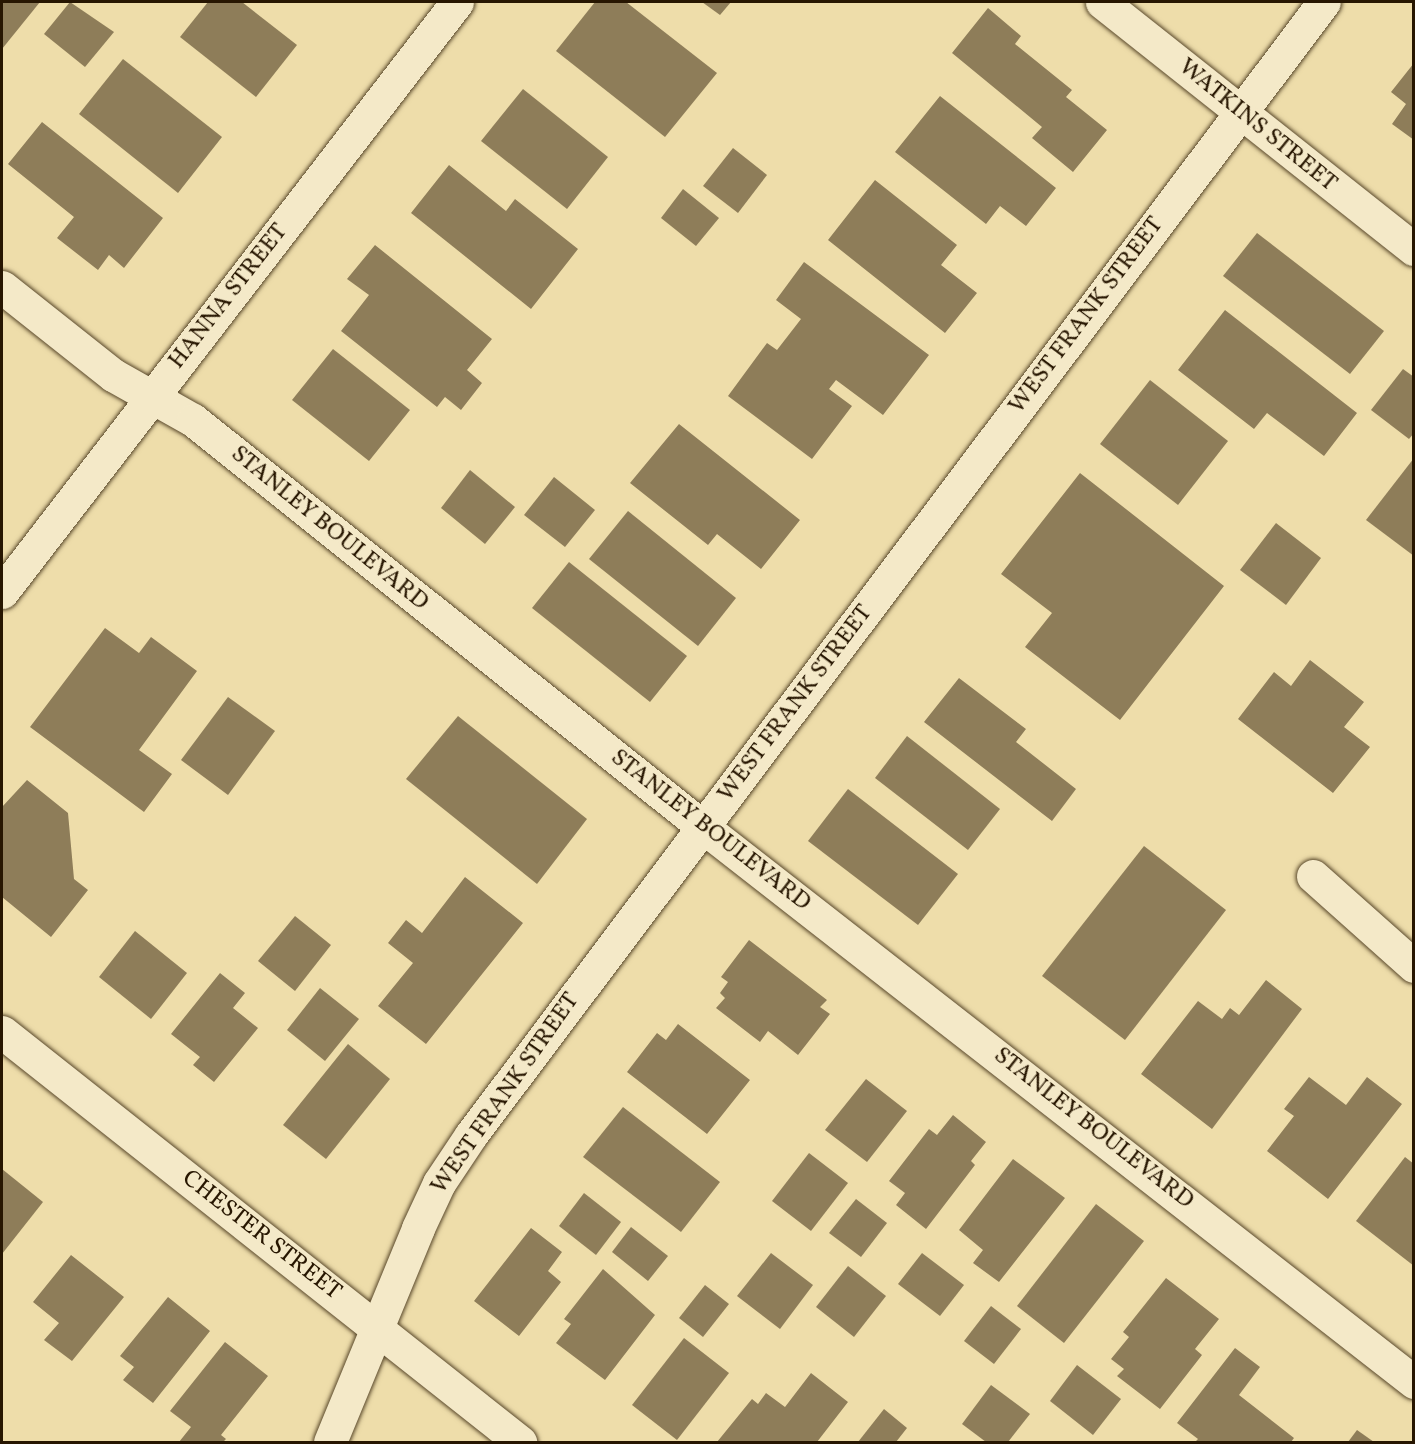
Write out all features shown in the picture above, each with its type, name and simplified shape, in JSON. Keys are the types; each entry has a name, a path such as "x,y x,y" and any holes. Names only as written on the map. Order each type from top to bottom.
{"street":[{"name":"HANNA STREET","path":"2,592 457,2"},
{"name":"WATKINS STREET","path":"1102,2 1413,249"},
{"name":"WEST FRANK STREET","path":"330,1443 379,1331 394,1283 439,1183 499,1095 1324,2"},
{"name":"STANLEY BOULEVARD","path":"2,287 113,375 193,420 703,827 1413,1382"},
{"path":"1313,876 1413,966"},
{"name":"CHESTER STREET","path":"2,1032 520,1443"}],"building":[{"path":"2,2 40,2 2,49"},
{"path":"70,2 114,32 85,67 44,34"},
{"path":"208,2 242,2 297,45 256,97 180,37"},
{"path":"595,2 626,2 717,73 665,137 556,51"},
{"path":"702,2 731,2 720,15"},
{"path":"988,8 1021,36 1015,44 1072,90 1066,97 1107,130 1073,172 1032,138 1042,127 952,53"},
{"path":"123,59 222,137 178,193 79,114"},
{"path":"1414,63 1414,140 1392,124 1406,104 1391,92"},
{"path":"523,89 608,157 567,209 481,141"},
{"path":"940,96 1056,188 1026,226 1000,206 986,224 895,152"},
{"path":"42,122 163,218 124,268 109,255 98,270 57,238 74,217 8,164"},
{"path":"733,148 767,175 738,213 703,186"},
{"path":"449,165 506,211 515,199 578,249 531,309 411,213"},
{"path":"875,180 957,245 941,265 977,293 945,333 828,240"},
{"path":"683,189 719,218 696,246 661,218"},
{"path":"1257,233 1384,331 1350,374 1223,276"},
{"path":"375,245 492,339 467,370 482,383 461,410 445,397 437,407 341,331 369,295 347,279"},
{"path":"804,262 929,355 883,415 836,380 829,389 852,406 812,459 728,396 767,343 777,350 801,319 776,300"},
{"path":"1225,310 1357,413 1324,456 1267,413 1254,429 1178,370"},
{"path":"333,349 410,410 369,461 292,400"},
{"path":"1403,369 1414,377 1414,433 1409,439 1371,410"},
{"path":"1150,380 1228,441 1178,505 1100,444"},
{"path":"679,424 800,520 761,569 717,534 708,545 630,483"},
{"path":"1414,458 1414,556 1366,520"},
{"path":"470,470 515,507 485,544 441,508"},
{"path":"1080,473 1224,586 1120,720 1025,647 1052,613 1001,574"},
{"path":"554,477 595,510 565,547 524,515"},
{"path":"628,511 736,598 698,646 589,559"},
{"path":"1276,523 1321,558 1286,605 1240,570"},
{"path":"569,562 687,656 650,702 532,608"},
{"path":"105,628 139,653 151,637 197,671 139,750 172,774 144,812 30,727"},
{"path":"1310,660 1364,702 1344,727 1370,747 1333,793 1238,719 1274,672 1291,686"},
{"path":"959,678 1026,729 1016,742 1076,789 1052,821 924,722"},
{"path":"228,697 275,731 228,795 181,760"},
{"path":"458,716 587,819 537,884 406,779"},
{"path":"907,736 1000,809 968,850 875,778"},
{"path":"27,780 68,813 74,879 88,890 51,937 2,897 2,807"},
{"path":"848,789 958,874 918,925 808,841"},
{"path":"1144,846 1226,910 1125,1040 1042,976"},
{"path":"465,877 523,923 426,1044 378,1006 413,963 388,943 406,920 422,933"},
{"path":"295,916 331,945 295,991 258,961"},
{"path":"135,931 187,973 151,1019 99,977"},
{"path":"749,940 827,1000 820,1007 830,1014 798,1055 768,1031 760,1042 716,1008 725,998 720,993 728,982 721,977"},
{"path":"220,973 245,993 233,1008 258,1028 214,1082 193,1065 200,1057 171,1034"},
{"path":"1266,980 1302,1009 1212,1129 1141,1074 1198,1001 1222,1019 1230,1008 1239,1015"},
{"path":"320,988 359,1019 325,1061 287,1030"},
{"path":"678,1024 750,1080 707,1134 627,1072 657,1033 666,1040"},
{"path":"348,1044 390,1079 326,1159 283,1125"},
{"path":"1309,1077 1346,1105 1367,1077 1402,1104 1328,1199 1267,1151 1294,1116 1284,1109"},
{"path":"866,1079 907,1111 867,1162 825,1130"},
{"path":"623,1107 720,1182 681,1232 583,1157"},
{"path":"953,1115 986,1142 971,1161 975,1165 926,1229 896,1205 905,1193 889,1181 929,1129 937,1135"},
{"path":"809,1153 848,1183 811,1231 772,1201"},
{"path":"1405,1157 1414,1164 1414,1266 1356,1221"},
{"path":"1013,1159 1065,1198 999,1282 973,1263 983,1250 959,1230"},
{"path":"2,1169 43,1202 2,1254"},
{"path":"584,1193 621,1222 596,1255 559,1226"},
{"path":"856,1199 887,1223 861,1257 829,1233"},
{"path":"1096,1204 1144,1241 1064,1343 1017,1306"},
{"path":"631,1227 668,1256 648,1281 612,1252"},
{"path":"531,1228 562,1252 548,1271 561,1282 519,1336 474,1301"},
{"path":"771,1253 813,1285 780,1329 737,1296"},
{"path":"922,1253 964,1285 940,1316 898,1284"},
{"path":"71,1255 124,1297 72,1361 44,1340 59,1323 33,1302"},
{"path":"848,1266 886,1296 854,1337 816,1307"},
{"path":"603,1269 655,1315 605,1380 556,1343 571,1324 564,1319"},
{"path":"1166,1278 1219,1319 1195,1349 1202,1355 1160,1409 1117,1376 1124,1369 1111,1359 1129,1337 1123,1332"},
{"path":"705,1285 729,1304 703,1337 679,1318"},
{"path":"168,1297 210,1331 153,1403 123,1380 134,1367 120,1356"},
{"path":"991,1306 1021,1329 994,1364 964,1341"},
{"path":"684,1338 729,1373 677,1440 632,1405"},
{"path":"225,1342 268,1376 221,1435 226,1439 223,1442 179,1442 191,1427 170,1411"},
{"path":"1235,1348 1260,1367 1239,1395 1294,1438 1291,1442 1195,1442 1198,1439 1177,1423"},
{"path":"1077,1365 1121,1399 1093,1435 1050,1401"},
{"path":"811,1373 848,1402 817,1442 717,1442 752,1399 758,1404 766,1393 785,1407"},
{"path":"991,1385 1030,1414 1008,1442 986,1442 962,1424"},
{"path":"884,1409 907,1428 896,1442 858,1442"},
{"path":"1357,1430 1374,1442 1348,1442"}]}
